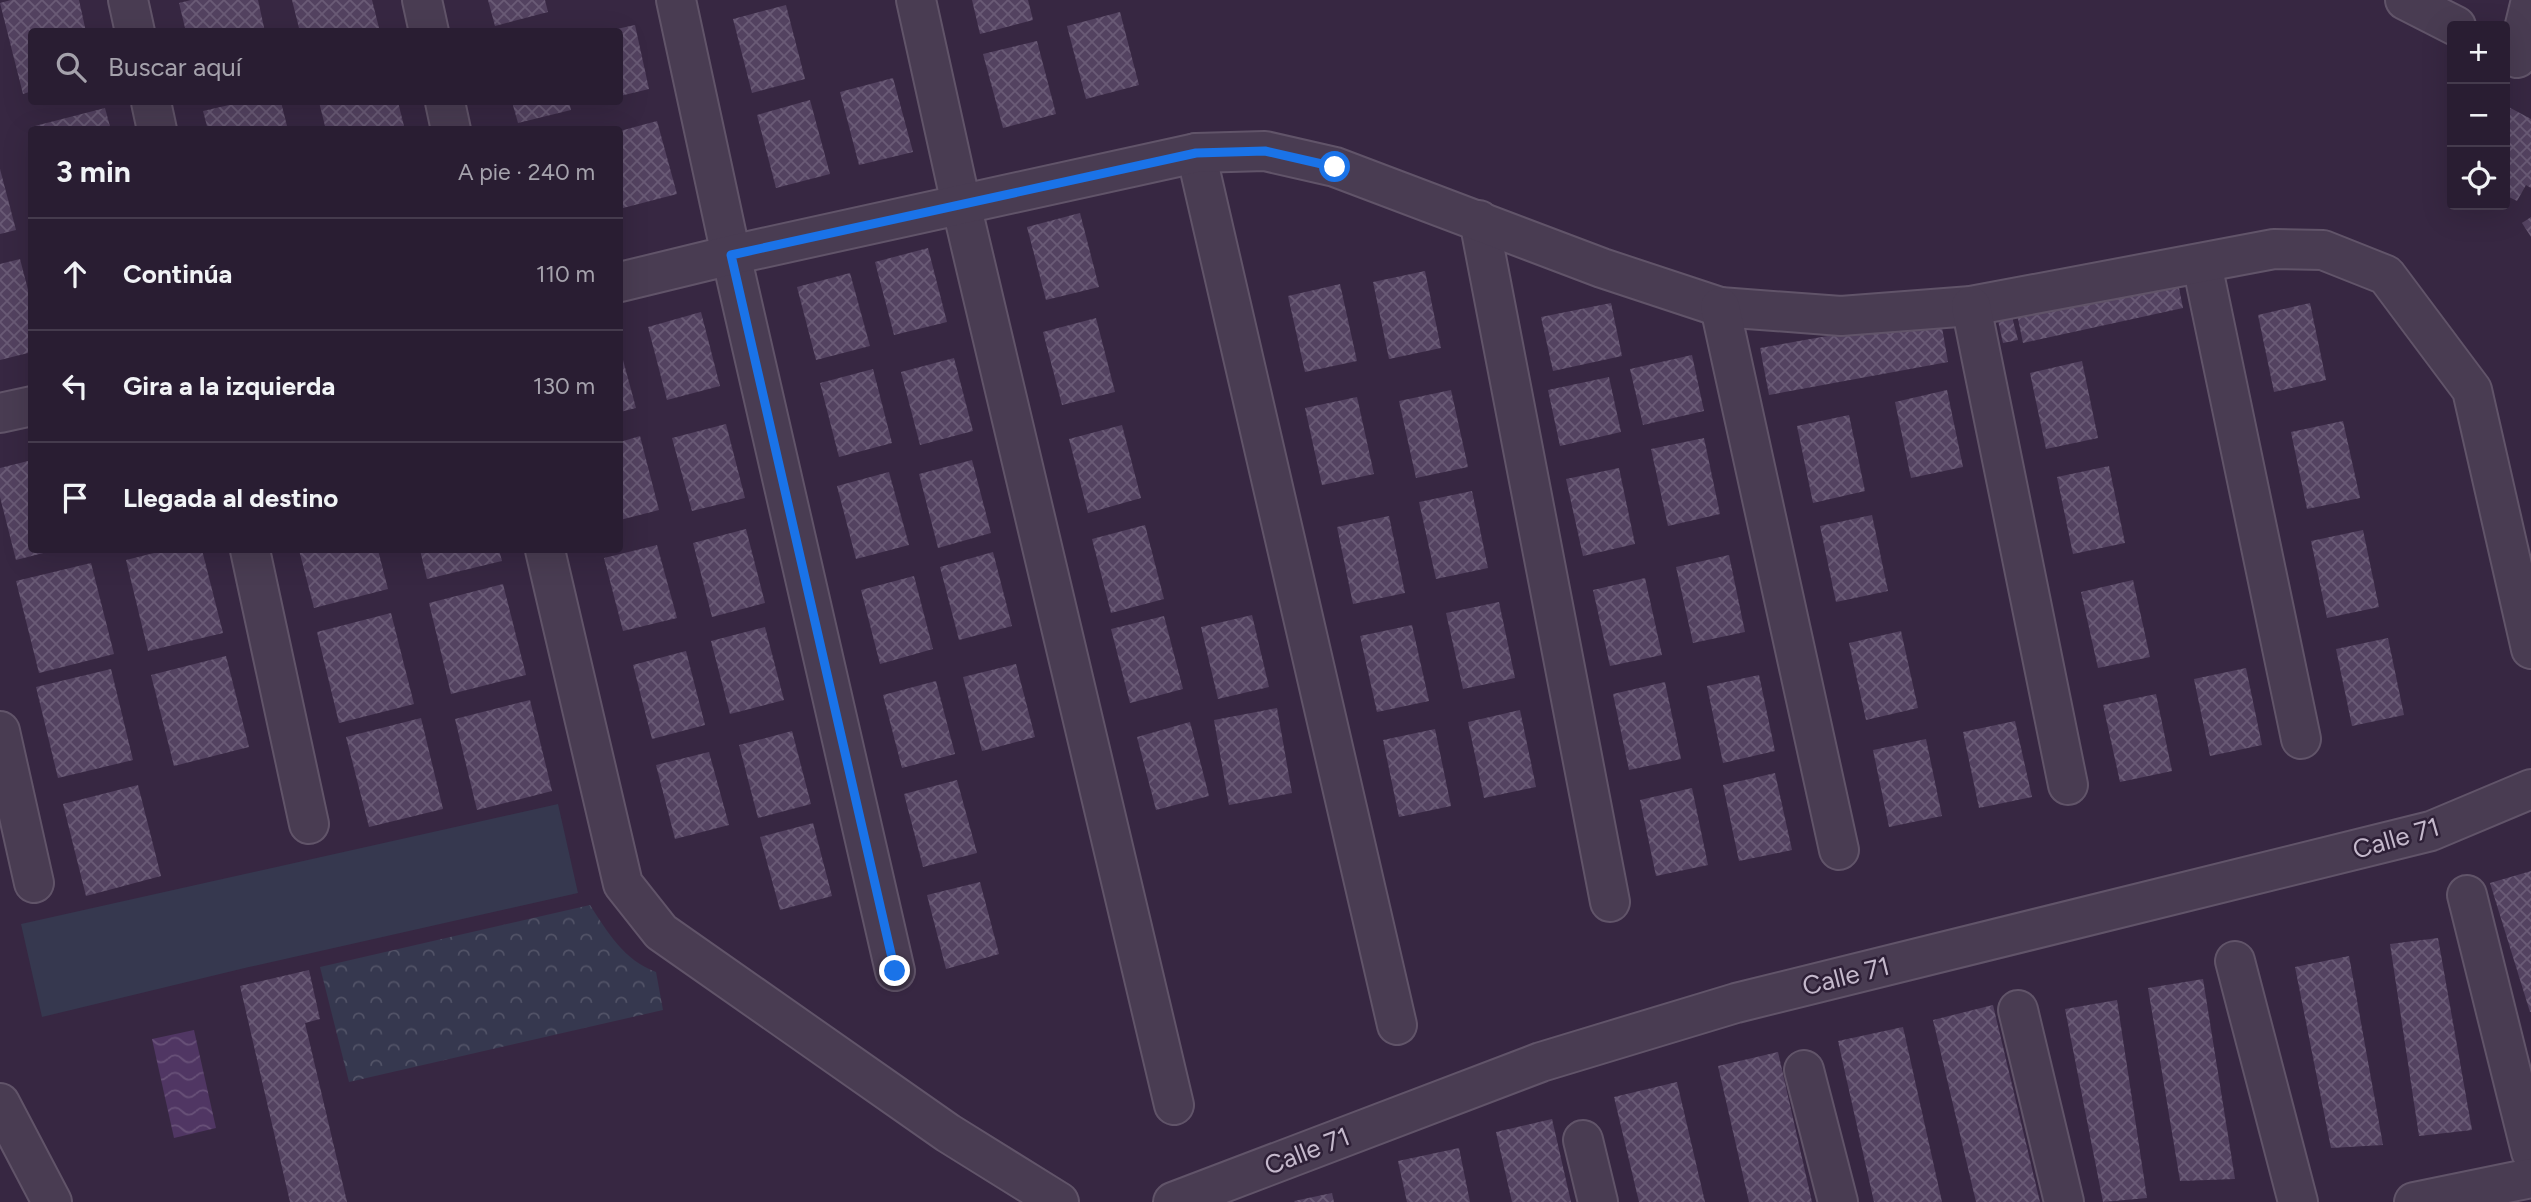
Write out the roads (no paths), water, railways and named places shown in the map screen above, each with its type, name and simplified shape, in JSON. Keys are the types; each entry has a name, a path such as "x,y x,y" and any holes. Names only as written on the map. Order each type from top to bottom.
{"street":[{"path":"128,0 134,28"},
{"path":"422,0 428,28"},
{"path":"676,0 731,255 895,971"},
{"path":"916,0 961,204 1174,1105"},
{"path":"2406,0 2447,21"},
{"path":"2517,58 2531,0"},
{"path":"152,105 156,126"},
{"path":"445,105 450,126"},
{"path":"623,281 1196,153 1265,151 1323,164 1602,268 1720,307 1840,316 1971,306 2274,249 2323,250 2386,275 2472,390 2531,649"},
{"path":"1196,153 1397,1025"},
{"path":"1479,220 1610,902"},
{"path":"2202,264 2301,739"},
{"path":"1971,306 2068,785"},
{"path":"1720,307 1839,850"},
{"path":"0,413 28,407"},
{"path":"251,553 309,824"},
{"path":"546,553 622,884 661,932 948,1133 1059,1202"},
{"path":"0,731 34,883"},
{"name":"Calle 71","path":"1173,1202 1541,1062 1710,1011 2431,831 2531,789"},
{"path":"2467,895 2531,1152"},
{"path":"2235,961 2298,1202"},
{"path":"2018,1010 2064,1202"},
{"path":"1804,1070 1838,1202"},
{"path":"0,1103 51,1202"},
{"path":"1583,1140 1598,1202"},
{"path":"2414,1202 2531,1178"}],"water":[{"path":"194,1030 216,1128 174,1138 152,1039"}]}
